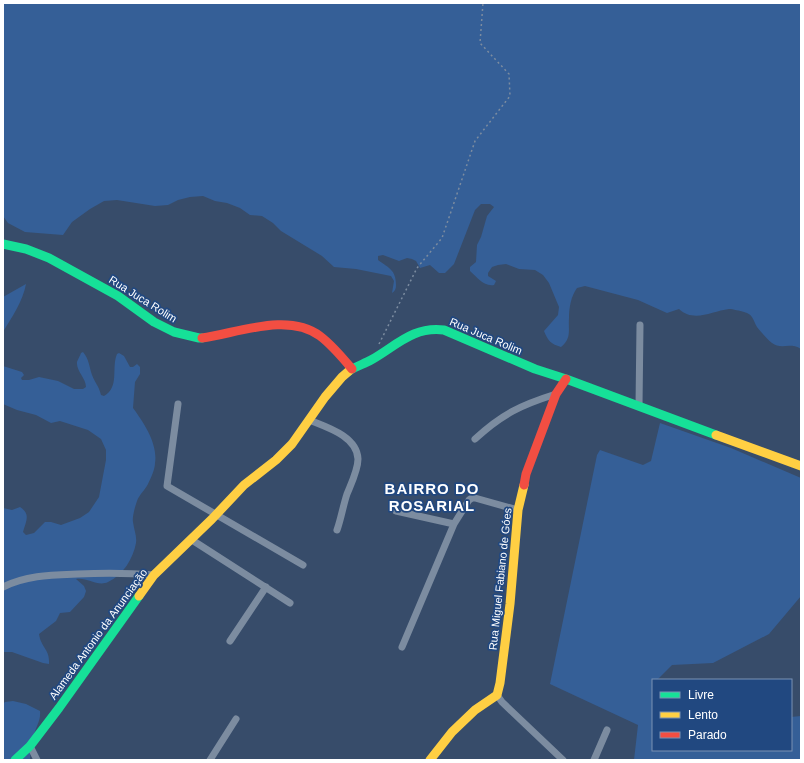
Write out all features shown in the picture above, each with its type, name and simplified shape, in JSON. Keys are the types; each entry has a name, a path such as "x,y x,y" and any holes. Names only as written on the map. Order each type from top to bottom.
{"street":[{"name":"Rua Juca Rolim","path":"3,244 49,258 118,296 154,322 174,332 199,338 259,326 292,325 307,328 330,344 352,369 371,360 408,336 418,332 436,329 444,330 535,369 566,379 801,466"},
{"path":"639,406 640,325"},
{"name":"Alameda Antonio da Anunciação","path":"15,760 30,746 64,702 154,575 192,540 244,485 276,460 292,444 335,385 352,369"},
{"name":"Rua Miguel Fabiano de Góes","path":"497,695 500,683 510,604 518,510 526,474 556,394 566,379"},
{"path":"475,439 499,418 517,407 556,394"},
{"path":"178,404 167,486 303,565"},
{"path":"309,420 344,436 352,444 358,459 356,471 345,500 342,518 337,530"},
{"path":"402,647 454,524 465,505 472,498 518,510"},
{"path":"396,511 454,524"},
{"path":"192,540 290,602"},
{"path":"3,587 28,577 117,573 154,575"},
{"path":"230,641 266,587"},
{"path":"430,760 452,732 475,710 497,695 502,702 563,760"},
{"path":"210,760 236,719"},
{"path":"594,760 607,730"},
{"path":"30,746 37,760"}],"path":[{"path":"378,346 417,268 442,238 475,141 510,96 509,74 480,43 483,3"}],"shaded area":[{"path":"3,3 801,3 801,349 793,346 775,345 757,327 751,316 744,312 729,309 697,316 685,313 679,309 667,313 638,300 585,286 577,288 572,298 569,310 569,334 567,340 561,347 555,345 548,340 544,331 558,315 559,307 549,283 543,275 535,270 519,269 506,264 498,265 492,267 488,273 488,276 496,281 494,285 490,285 481,281 470,271 470,267 476,262 477,245 487,216 494,207 490,204 481,204 475,210 454,264 445,273 439,273 430,265 420,268 416,261 412,259 407,258 399,261 383,255 378,256 378,260 389,267 395,276 396,288 392,293 394,281 391,276 356,269 334,267 322,256 281,231 273,223 262,216 250,215 240,208 203,196 178,200 168,205 155,206 117,200 104,201 72,222 63,235 25,232 8,223 3,216"},
{"path":"26,284 20,303 3,332 3,297"},
{"path":"83,352 88,360 92,375 101,395 104,396 112,388 114,382 115,359 117,354 119,353 124,356 130,367 137,364 140,367 140,374 135,382 133,408 142,420 152,441 155,465 153,474 135,506 133,520 136,543 130,561 123,571 108,582 96,583 84,579 76,579 84,586 86,591 84,597 70,612 60,613 56,621 39,634 48,655 49,664 12,652 3,652 3,508 12,510 20,507 26,512 27,518 23,532 26,535 34,533 45,522 61,525 80,518 89,512 99,497 106,460 106,450 101,439 88,430 60,421 51,423 36,415 17,410 3,404 3,366 22,372 24,375 21,378 22,380 29,380 39,377 58,381 74,389 83,389 86,387 86,384 78,368 77,362 81,353"},
{"path":"660,423 731,448 801,478 801,596 769,634 713,663 672,665 658,679 652,679 652,751 792,751 792,717 801,716 801,760 634,760 638,725 550,684 597,455 600,450 643,465 651,461"},
{"path":"13,701 26,704 40,711 39,721 31,744 30,760 3,760 3,704 5,702"}],"traffic: fast":[{"path":"3,244 26,249 49,258 118,296 154,322 174,332 202,338"},
{"path":"349,371 371,360 405,338 414,334 423,331 444,330 535,369 566,379 716,435"},
{"path":"15,760 30,746 59,708 139,596"}],"traffic: slow":[{"path":"139,596 154,575 212,519 244,485 276,460 292,444 325,397 349,371"},
{"path":"716,435 801,466"},
{"path":"430,760 452,732 475,710 497,695 500,683 510,604 518,510 524,485"}],"traffic: jam":[{"path":"202,338 262,326 293,325 307,329 320,336 333,347 352,369"},
{"path":"524,485 526,474 556,394 566,379"}],"district":[{"name":"BAIRRO DO ROSARIAL","path":"432,498"}]}
